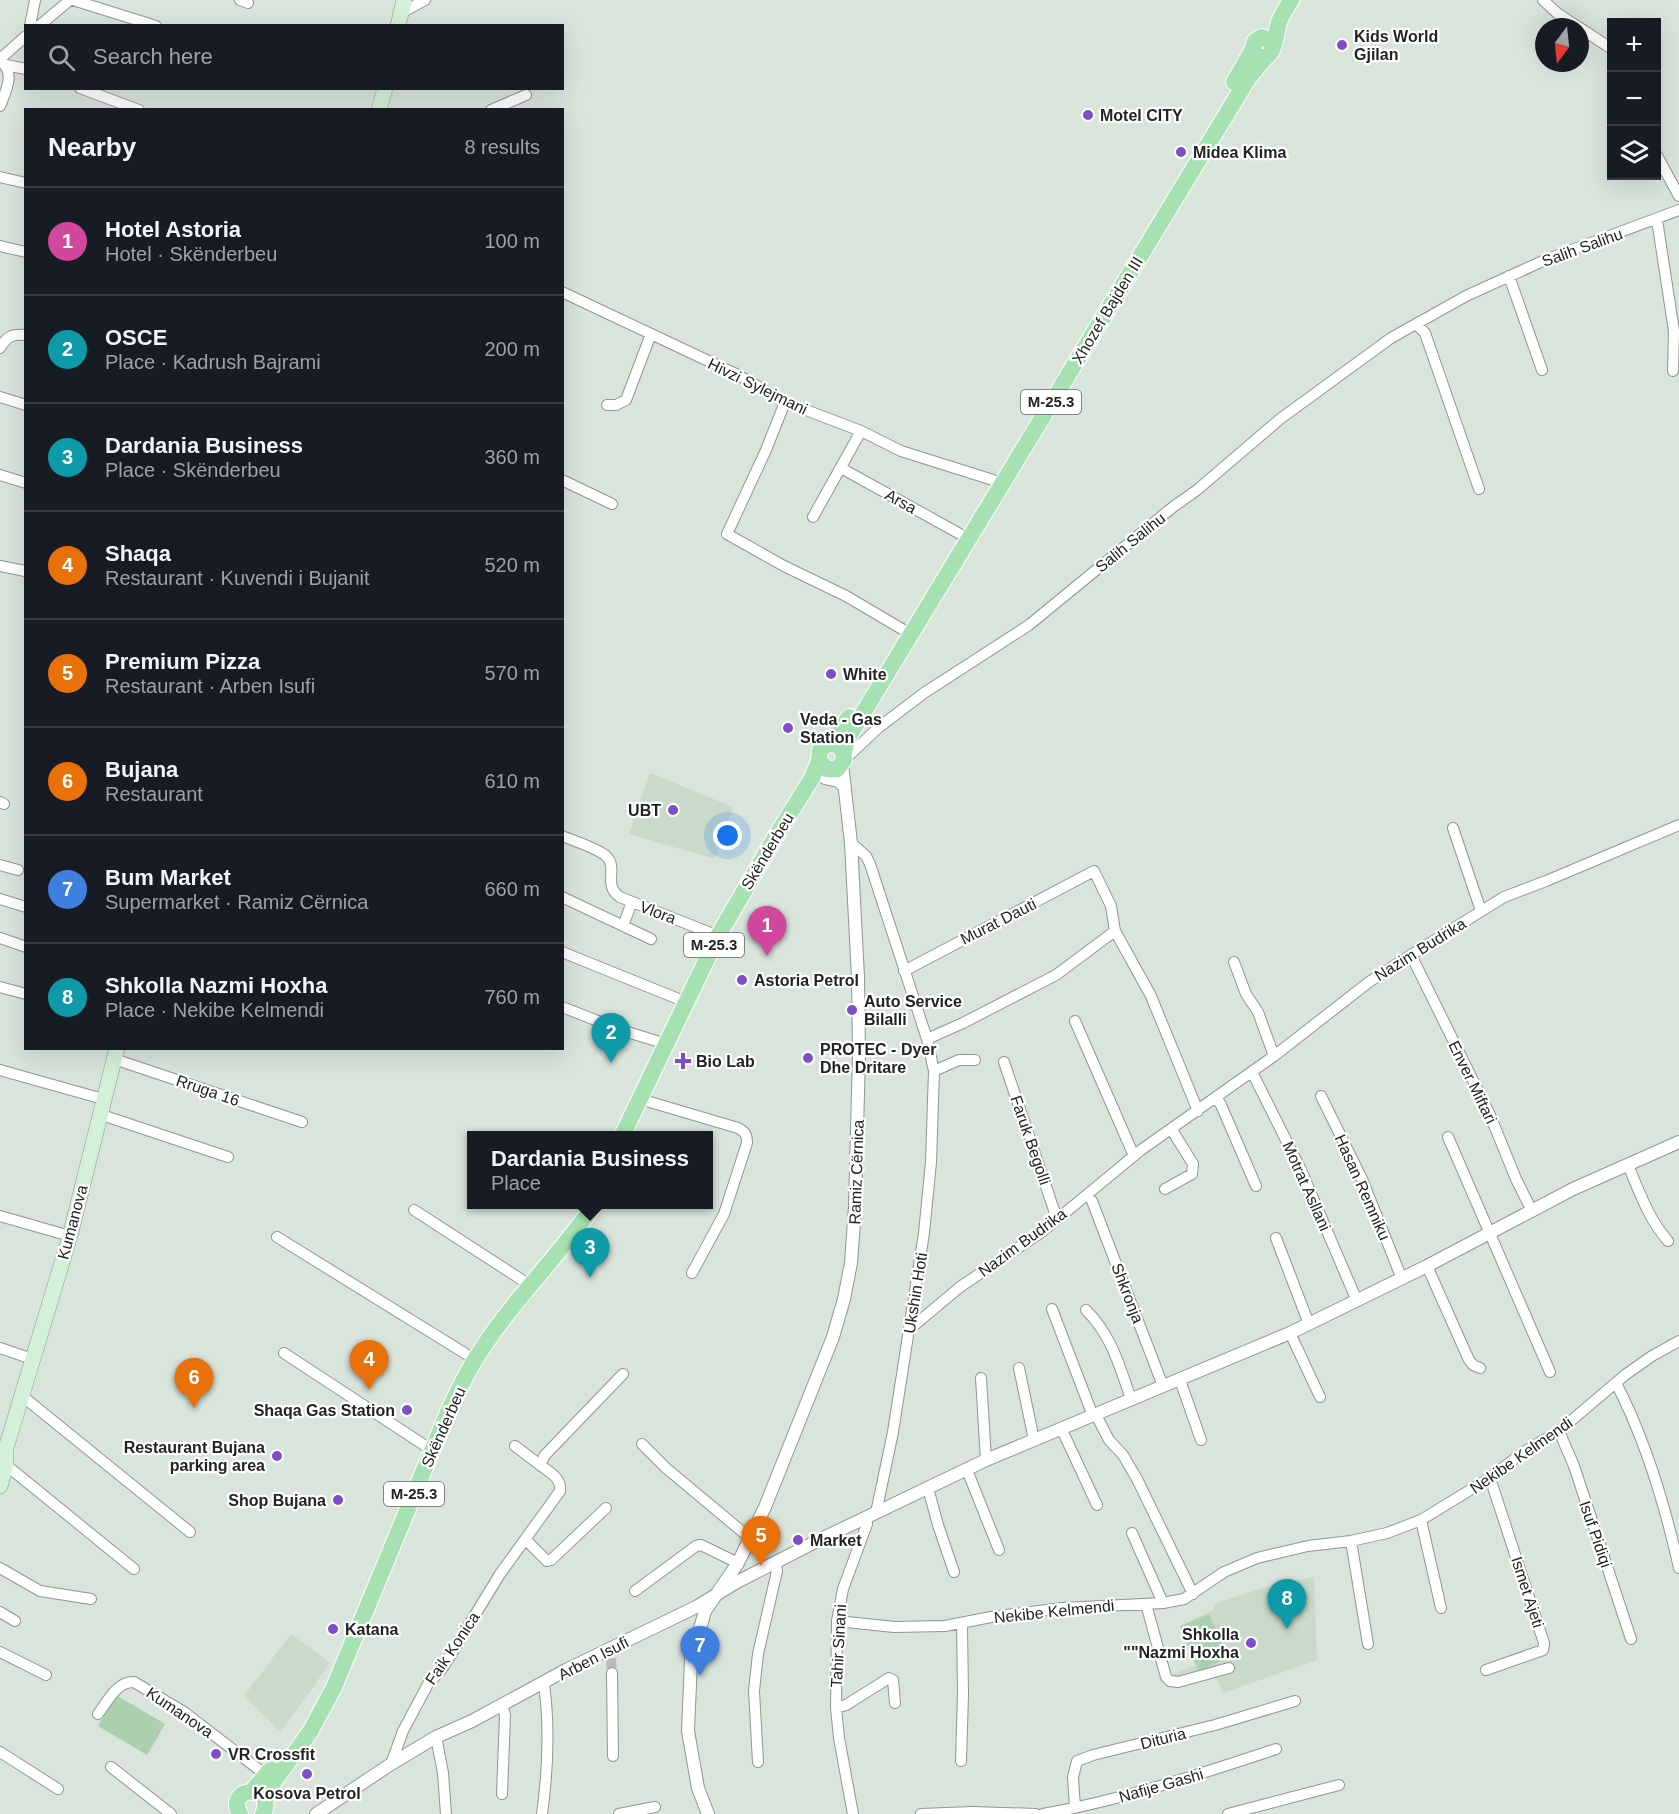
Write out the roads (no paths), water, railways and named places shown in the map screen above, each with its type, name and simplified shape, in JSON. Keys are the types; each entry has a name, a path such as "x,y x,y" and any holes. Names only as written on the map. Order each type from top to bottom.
{"main road":[{"name":"Xhozef Bajden III","path":"833,767 844,725 1235,82 1263,47 1291,0"},
{"name":"Xhozef Bajden III","path":"833,767 994,495 1249,77 1263,47"},
{"path":"380,108 385,90"},
{"name":"Skënderbeu","path":"624,1131 718,936 749,881 812,778 833,767"},
{"name":"Skënderbeu","path":"636,1131 727,941 784,842 833,767"},
{"name":"Kumanova","path":"0,1486 6,1465 3,1449 70,1236 116,1054"},
{"name":"Skënderbeu","path":"263,1806 266,1775 301,1726 325,1683 423,1445 458,1369 487,1324 558,1238 578,1209"},
{"name":"Skënderbeu","path":"263,1806 272,1784 309,1732 334,1687 466,1373 495,1330 566,1244 591,1209"},
{"name":"M-25.3","path":"237,1812 237,1802 241,1795 263,1806"}],"street":[{"path":"30,24 35,0"},
{"path":"42,24 72,0 150,24"},
{"path":"401,13 424,0"},
{"path":"1543,0 1564,18"},
{"path":"1589,35 1607,46"},
{"path":"2,61 24,38"},
{"path":"2,61 24,68"},
{"path":"0,106 9,73 2,61"},
{"path":"85,90 134,108"},
{"path":"496,108 526,95"},
{"path":"1661,163 1679,196"},
{"path":"0,177 24,183"},
{"name":"Salih Salihu","path":"833,767 878,728 924,693 1038,618 1173,507 1197,490 1280,419 1391,338 1466,296 1509,276 1545,260 1679,210"},
{"path":"1657,220 1674,331 1673,370"},
{"path":"0,246 24,252"},
{"path":"1509,276 1542,370"},
{"name":"Hivzi Sylejmani","path":"564,293 736,374 786,402 861,431 901,451 993,480"},
{"path":"1416,324 1425,333 1479,489"},
{"path":"0,348 8,337 15,334 24,335"},
{"path":"607,405 616,405 626,400 651,334"},
{"path":"0,397 24,404"},
{"path":"786,402 727,534 784,566 846,596 903,629"},
{"path":"813,517 861,431"},
{"name":"Arsa","path":"841,468 960,534"},
{"path":"0,476 24,482"},
{"path":"564,481 612,504"},
{"path":"0,566 24,572"},
{"name":"Ramiz Cërnica","path":"708,1814 692,1764 688,1731 691,1660 705,1611 738,1563 762,1515 833,1337 851,1263 859,1054 857,937 851,843 833,767"},
{"name":"Nazim Budrika","path":"911,1328 960,1287 1017,1249 1134,1156 1274,1056 1369,982 1504,897 1679,825"},
{"name":"Nazim Budrika","path":"1453,828 1481,910"},
{"name":"Vlora","path":"564,837 605,855 610,862 610,885 613,892 632,902 718,936"},
{"name":"Ukshin Hoti","path":"851,843 866,855 870,864 927,1040 933,1071 934,1108 930,1174 911,1328 893,1432 871,1516"},
{"path":"0,865 18,870"},
{"name":"Murat Dauti","path":"904,971 1092,871 1096,872 1111,906 1115,931"},
{"name":"Vlora","path":"564,898 651,939"},
{"path":"0,899 24,906"},
{"name":"Vlora","path":"623,926 632,902"},
{"path":"927,1040 1056,975 1115,931 1151,996 1198,1111"},
{"path":"0,938 24,946"},
{"path":"564,953 581,962 686,1002"},
{"name":"Enver Miftari","path":"1411,955 1490,1115 1516,1179 1532,1211"},
{"path":"1234,962 1246,994 1258,1012 1274,1056"},
{"path":"0,987 24,993"},
{"path":"564,1008 621,1030 666,1044"},
{"path":"1075,1020 1134,1156"},
{"name":"Rruga 16","path":"116,1054 302,1122"},
{"path":"933,1071 959,1060 975,1060"},
{"name":"Faruk Begolli","path":"1004,1062 1057,1218"},
{"path":"0,1070 103,1099"},
{"name":"Motrat Asllani","path":"1252,1072 1301,1170 1357,1301"},
{"name":"Hasan Remniku","path":"1321,1096 1362,1179 1402,1278"},
{"path":"1216,1097 1256,1186"},
{"path":"650,1102 738,1128 747,1136 747,1143 724,1214 692,1274"},
{"path":"99,1114 228,1157"},
{"path":"1165,1189 1192,1174 1193,1164 1172,1130"},
{"path":"1448,1137 1550,1372"},
{"path":"871,1516 1034,1440 1290,1333 1427,1266 1573,1190 1679,1142"},
{"path":"1628,1165 1659,1232 1668,1241"},
{"name":"Shkronja","path":"1092,1201 1163,1386"},
{"path":"414,1210 522,1280"},
{"path":"0,1216 70,1236"},
{"path":"277,1237 466,1354"},
{"path":"1276,1238 1309,1324"},
{"path":"1427,1266 1469,1360 1480,1368"},
{"path":"1052,1309 1094,1415 1137,1479 1193,1594"},
{"path":"1086,1310 1109,1338 1131,1399"},
{"path":"1290,1333 1320,1397"},
{"name":"Nekibe Kelmendi","path":"837,1621 894,1627 962,1624 991,1617 1063,1608 1163,1603 1184,1599 1224,1572 1257,1558 1308,1546 1351,1541 1387,1533 1421,1520 1488,1479 1525,1451 1559,1431 1652,1356 1679,1341"},
{"path":"0,1348 32,1359"},
{"path":"284,1353 423,1445"},
{"path":"1019,1368 1034,1440"},
{"path":"540,1465 556,1442 623,1374"},
{"path":"981,1378 986,1461"},
{"path":"1180,1380 1202,1440"},
{"path":"1616,1383 1632,1418 1658,1488 1679,1568"},
{"path":"21,1395 190,1532"},
{"path":"1062,1430 1097,1505"},
{"name":"Isuf Pidiqi","path":"1559,1431 1574,1466 1630,1639"},
{"path":"642,1444 751,1539"},
{"name":"Faik Konica","path":"391,1764 403,1731 428,1684 442,1669 500,1574 560,1491 561,1485 556,1478 515,1446"},
{"path":"6,1465 134,1569"},
{"path":"967,1470 999,1550"},
{"name":"Ismet Ajeti","path":"1486,1670 1543,1650 1544,1643 1495,1491 1488,1479"},
{"path":"928,1488 954,1572"},
{"path":"526,1539 547,1561 551,1560 606,1508"},
{"name":"Arben Isufi","path":"317,1814 436,1737 544,1684 566,1670 610,1654 776,1563 871,1516"},
{"name":"Tahir Sinani","path":"853,1814 839,1738 836,1707 837,1621 843,1589 871,1516"},
{"path":"1421,1520 1441,1608"},
{"path":"1132,1533 1163,1603"},
{"path":"1351,1541 1368,1644"},
{"path":"635,1591 676,1563 696,1546 701,1545 738,1563"},
{"path":"758,1762 754,1691 758,1654 777,1571 776,1563"},
{"path":"0,1568 40,1592 91,1599"},
{"path":"1146,1604 1166,1677 1170,1681 1178,1682 1229,1668"},
{"path":"0,1612 15,1621"},
{"path":"961,1761 962,1624"},
{"path":"0,1652 46,1675"},
{"path":"612,1673 613,1756"},
{"name":"Tahir Sinani","path":"836,1707 846,1705 890,1678 893,1680 895,1703"},
{"name":"Kumanova","path":"98,1714 115,1690 124,1684 134,1682 184,1712 266,1775"},
{"path":"544,1684 548,1713 546,1813"},
{"name":"Dituria","path":"1075,1808 1073,1777 1077,1761 1215,1725 1295,1701"},
{"path":"502,1705 505,1715 502,1794"},
{"path":"436,1737 443,1773 446,1814"},
{"name":"Nafije Gashi","path":"1043,1814 1168,1784 1276,1749"},
{"path":"0,1752 58,1789"},
{"path":"111,1767 171,1814"},
{"path":"1228,1814 1339,1785"},
{"path":"619,1814 655,1806"},
{"path":"921,1814 972,1812 1036,1814"}],"tunnel":[{"path":"611,1658 612,1673"}],"place":[{"name":"Kids World Gjilan","path":"1342,45"},
{"name":"Motel CITY","path":"1088,115"},
{"name":"Midea Klima","path":"1181,152"},
{"name":"White","path":"831,674"},
{"name":"Veda - Gas Station","path":"788,728"},
{"name":"UBT","path":"673,810"},
{"name":"Hotel Astoria","path":"767,956"},
{"name":"Astoria Petrol","path":"742,980"},
{"name":"Auto Service Bilalli","path":"852,1010"},
{"name":"PROTEC - Dyer Dhe Dritare","path":"808,1058"},
{"name":"Bio Lab","path":"683,1061"},
{"name":"OSCE","path":"611,1063"},
{"name":"Dardania Business","path":"590,1278"},
{"name":"Shaqa","path":"369,1390"},
{"name":"Bujana","path":"194,1408"},
{"name":"Shaqa Gas Station","path":"407,1410"},
{"name":"Restaurant Bujana parking area","path":"277,1456"},
{"name":"Shop Bujana","path":"338,1500"},
{"name":"Market","path":"798,1540"},
{"name":"Premium Pizza","path":"761,1566"},
{"name":"Katana","path":"333,1629"},
{"name":"Shkolla Nazmi Hoxha","path":"1287,1629"},
{"name":"Shkolla \"\"Nazmi Hoxha","path":"1251,1643"},
{"name":"Bum Market","path":"700,1676"},
{"name":"VR Crossfit","path":"216,1754"},
{"name":"Kosova Petrol","path":"307,1774"}]}
